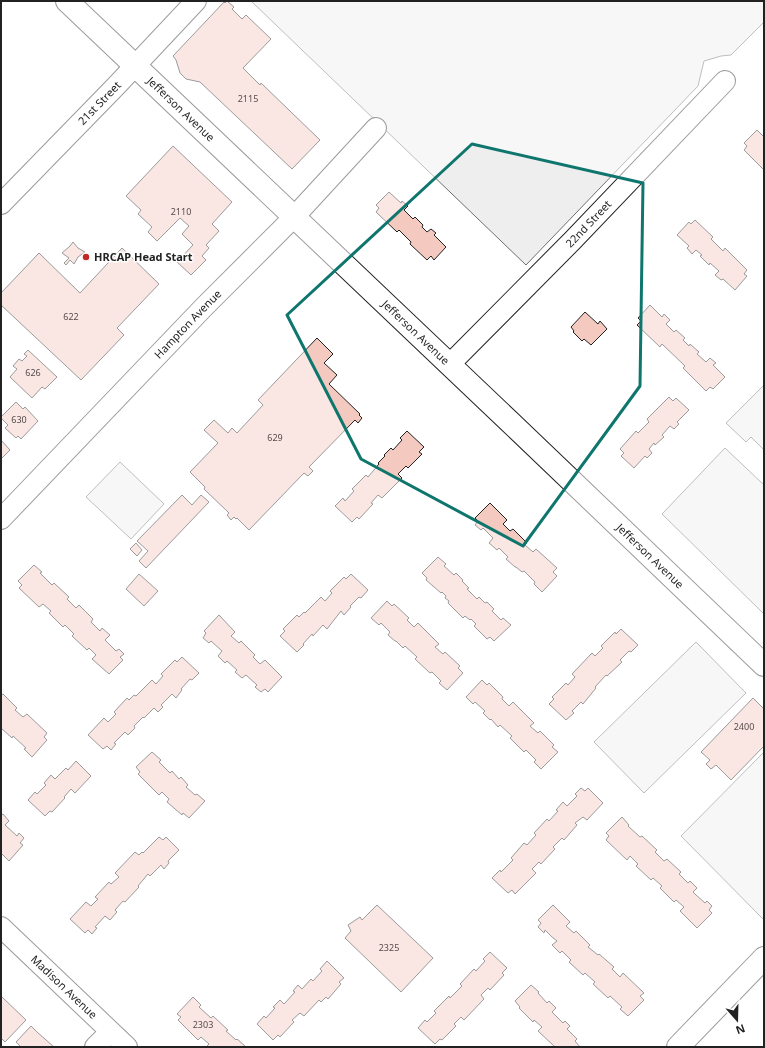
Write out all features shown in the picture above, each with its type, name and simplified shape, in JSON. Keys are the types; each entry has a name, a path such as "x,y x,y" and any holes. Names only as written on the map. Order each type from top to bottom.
{"main road":[{"name":"Jefferson Avenue","path":"67,1 450,364 764,665"},
{"path":"678,1047 764,958"}],"street":[{"name":"21st Street","path":"1,204 196,1"},
{"name":"22nd Street","path":"450,364 573,240 725,81"},
{"name":"Hampton Avenue","path":"1,519 203,308 294,217 376,128"},
{"name":"Madison Avenue","path":"1,927 126,1047"},
{"path":"95,1047 110,1032"}],"highlighted area":[{"path":"472,144 643,183 640,386 523,546 361,459 287,315"}],"shaded area":[{"path":"251,1 764,1 764,22 731,55 704,61 698,86 526,265"},
{"path":"764,385 764,450 751,437 746,442 726,423"},
{"path":"725,448 764,485 764,614 662,514"},
{"path":"120,462 164,504 131,539 86,497"},
{"path":"696,642 746,693 644,793 594,742"},
{"path":"764,752 764,920 681,836"}],"building":[{"path":"227,1 234,7 232,9 242,19 246,15 271,39 243,68 260,85 261,83 320,140 292,169 200,82 186,79 180,73 176,60 173,56 224,2 225,3"},
{"path":"757,130 764,137 764,170 744,150 747,146 744,143"},
{"path":"173,146 232,202 212,224 219,231 206,245 209,248 202,256 206,260 191,275 177,262 193,245 182,234 189,226 180,218 157,241 148,232 152,227 138,214 141,210 126,196"},
{"path":"389,192 401,203 402,201 408,206 404,210 413,219 415,217 423,225 422,227 427,232 431,229 436,233 434,235 446,247 434,260 431,256 427,260 410,244 411,242 399,230 397,232 376,212 379,208 376,205"},
{"path":"695,220 713,237 711,239 723,251 725,248 747,270 744,274 747,276 735,290 723,279 721,280 715,275 719,271 710,263 709,265 700,256 702,255 696,250 692,254 687,248 689,246 677,235 689,222 691,224"},
{"path":"73,242 78,248 85,252 78,257 74,264 70,260 66,265 64,263 69,258 62,253"},
{"path":"122,248 159,284 117,328 124,335 81,380 1,305 1,293 39,253 80,293"},
{"path":"650,305 662,317 664,314 670,320 666,324 674,332 676,330 685,338 683,340 699,352 697,354 706,362 710,358 716,363 713,365 725,377 713,389 710,387 706,391 683,368 685,366 662,344 660,347 637,325 641,321 638,318"},
{"path":"585,312 598,324 600,321 607,329 591,345 584,339 582,341 573,332 574,331 571,327"},
{"path":"317,338 333,354 324,363 337,375 329,384 360,414 359,415 362,418 358,423 355,420 309,467 313,471 308,476 304,473 249,530 237,518 236,519 234,517 231,520 227,515 229,513 204,489 205,487 190,472 218,443 204,430 214,420 228,433 232,428 237,433 263,405 258,400"},
{"path":"28,350 57,377 45,389 42,387 32,398 10,377 17,369 13,366 19,359 22,361 27,356 24,354"},
{"path":"669,397 673,401 676,398 689,410 677,422 679,424 674,429 670,426 662,435 664,437 655,445 654,443 649,449 652,453 647,458 645,456 634,468 621,456 624,453 620,449 636,431 638,433 649,422 647,419"},
{"path":"16,402 23,409 25,407 38,421 21,439 18,436 16,438 5,428 8,425 1,418"},
{"path":"407,431 424,447 419,452 422,454 408,468 406,466 398,474 402,478 382,498 378,495 371,503 373,504 359,519 357,517 352,522 335,506 343,498 345,501 354,491 352,489 366,475 368,477 385,456 384,455 391,448 393,450 402,440 400,438"},
{"path":"1,440 10,450 1,459"},
{"path":"182,495 192,505 201,495 209,502 146,568 139,561 148,551 137,541"},
{"path":"490,503 507,520 503,524 510,531 513,529 527,543 525,545 533,552 536,549 557,568 553,572 557,576 542,592 524,571 522,572 515,567 506,559 508,557 499,548 497,550 489,543 493,538 483,528 481,530 475,525 478,521 475,518"},
{"path":"136,543 142,550 137,556 130,549"},
{"path":"438,557 446,564 444,566 454,575 456,573 463,580 462,581 469,588 467,589 477,599 479,597 485,603 487,602 494,609 492,611 501,620 503,618 511,625 494,641 490,637 487,639 474,626 476,624 471,619 470,620 465,616 463,618 448,603 449,601 445,598 446,596 426,580 427,578 422,573"},
{"path":"34,565 42,572 40,573 52,585 54,583 69,597 67,599 76,608 79,605 93,619 91,622 100,631 102,628 110,635 105,640 116,651 119,649 124,654 120,657 123,660 109,674 92,659 96,655 89,648 87,650 72,636 74,634 65,625 63,627 49,613 51,611 43,604 39,607 19,588 22,585 18,581"},
{"path":"139,574 158,591 144,606 126,589"},
{"path":"351,574 368,590 361,598 359,597 350,606 351,607 344,615 341,611 327,629 323,625 313,636 312,634 297,652 280,636 285,631 283,629 297,615 299,617 304,612 305,613 321,597 325,601 332,593 330,591 344,577 346,579"},
{"path":"387,601 392,606 394,604 409,618 407,620 414,627 418,623 439,644 435,647 443,654 445,652 460,666 458,668 463,673 447,690 439,683 441,681 432,672 430,673 415,659 417,657 405,646 403,648 388,635 390,632 381,623 379,625 371,618"},
{"path":"219,615 235,632 231,636 239,643 241,641 255,655 253,657 260,664 265,660 282,677 268,692 265,689 261,692 255,687 257,685 246,675 242,678 235,672 237,670 227,661 225,663 218,656 222,651 211,641 209,643 203,638 206,633 204,631"},
{"path":"621,629 638,645 620,660 622,662 607,676 606,675 583,704 581,702 572,711 574,713 566,720 549,704 554,699 552,697 566,683 568,685 575,677 572,674 592,653 595,656 603,648 601,646 615,632 616,634"},
{"path":"182,657 199,673 192,680 190,679 181,689 182,690 176,698 172,694 161,705 163,707 158,712 154,708 134,726 135,728 128,735 125,732 114,743 116,744 111,750 107,746 103,749 88,735 104,718 108,722 116,714 114,712 127,698 129,700 134,695 136,696 152,680 156,684 163,676 161,674 175,660 177,662"},
{"path":"482,680 487,685 489,683 503,697 502,699 509,706 513,702 534,723 530,726 538,733 540,731 554,745 552,747 558,752 541,769 534,762 536,760 526,750 524,752 510,738 512,736 500,725 498,727 483,713 485,711 475,702 473,704 466,697"},
{"path":"3,694 17,708 15,710 23,717 27,714 47,733 44,737 47,740 32,757 24,749 26,748 13,736 12,738 1,728 1,695"},
{"path":"753,698 764,709 764,746 731,780 716,765 711,769 706,764 710,760 701,752"},
{"path":"152,752 161,760 159,762 170,773 172,771 179,779 181,777 188,785 186,787 205,801 189,818 183,813 182,815 167,802 169,799 162,792 159,795 138,774 140,772 136,767"},
{"path":"76,761 91,776 75,793 71,789 52,812 50,811 45,816 28,800 35,792 37,794 46,785 44,783 51,775 55,779 66,768 68,770"},
{"path":"581,788 585,791 588,788 603,803 587,820 583,817 575,823 577,825 564,840 562,838 553,847 555,849 541,864 539,862 532,869 536,873 515,894 512,890 508,893 492,878 500,870 501,872 513,860 511,858 524,843 527,845 536,835 534,833 547,819 549,821 558,811 556,810 563,802 567,806 577,796 575,794"},
{"path":"3,814 9,821 5,825 17,836 19,833 24,838 20,843 23,845 9,861 1,853 1,815"},
{"path":"622,817 629,825 628,826 640,837 642,836 657,850 655,852 664,861 667,859 681,872 679,874 688,883 690,881 697,888 693,892 695,894 705,903 707,901 712,906 709,910 712,913 697,928 680,911 684,907 676,900 674,902 660,888 662,886 653,878 651,880 636,866 638,864 630,856 627,860 606,840 609,836 606,833"},
{"path":"159,837 163,840 166,837 179,850 168,861 169,863 164,869 161,865 150,876 148,874 138,886 139,887 115,910 117,912 110,920 105,916 95,927 97,928 92,934 88,930 85,933 70,919 86,902 91,906 98,899 95,897 109,882 111,884 119,877 115,873 135,852 139,855 142,852 143,853"},
{"path":"377,905 433,958 401,992 345,938 351,931 348,925 360,917 362,920"},
{"path":"553,905 570,922 566,926 574,933 576,931 590,945 588,947 614,967 612,969 620,977 623,973 644,993 640,996 644,1000 628,1016 620,1009 622,1007 610,996 608,998 593,984 595,982 585,973 583,975 569,962 571,960 562,951 560,953 552,945 557,941 545,930 544,933 538,927 541,923 538,920"},
{"path":"490,952 507,968 502,973 504,975 490,990 488,988 481,995 484,999 464,1020 461,1017 454,1024 456,1026 442,1040 440,1039 435,1044 418,1028 425,1020 427,1022 436,1013 434,1011 462,986 460,984 474,969 476,971 485,961 483,959"},
{"path":"327,961 344,978 339,982 341,984 328,999 326,997 321,1002 319,1000 304,1016 300,1013 292,1020 294,1022 280,1037 278,1035 273,1040 257,1024 264,1016 266,1018 275,1008 273,1007 280,1000 284,1004 295,992 293,991 298,985 302,989 311,979 313,981 322,971 320,969"},
{"path":"531,985 539,992 538,993 547,1003 549,1001 556,1008 552,1012 563,1023 565,1021 570,1026 567,1029 577,1039 575,1041 580,1047 555,1047 538,1031 542,1027 534,1020 533,1022 519,1008 520,1007 515,1001"},
{"path":"2,997 26,1020 5,1042 1,1038"},
{"path":"193,997 201,1005 199,1007 211,1018 213,1016 228,1030 226,1031 245,1046 208,1047 207,1046 209,1044 201,1037 198,1040 178,1020 181,1017 177,1014"},
{"path":"31,1026 54,1047 21,1047 16,1042"}],"place":[{"name":"HRCAP Head Start","path":"86,257"}]}
